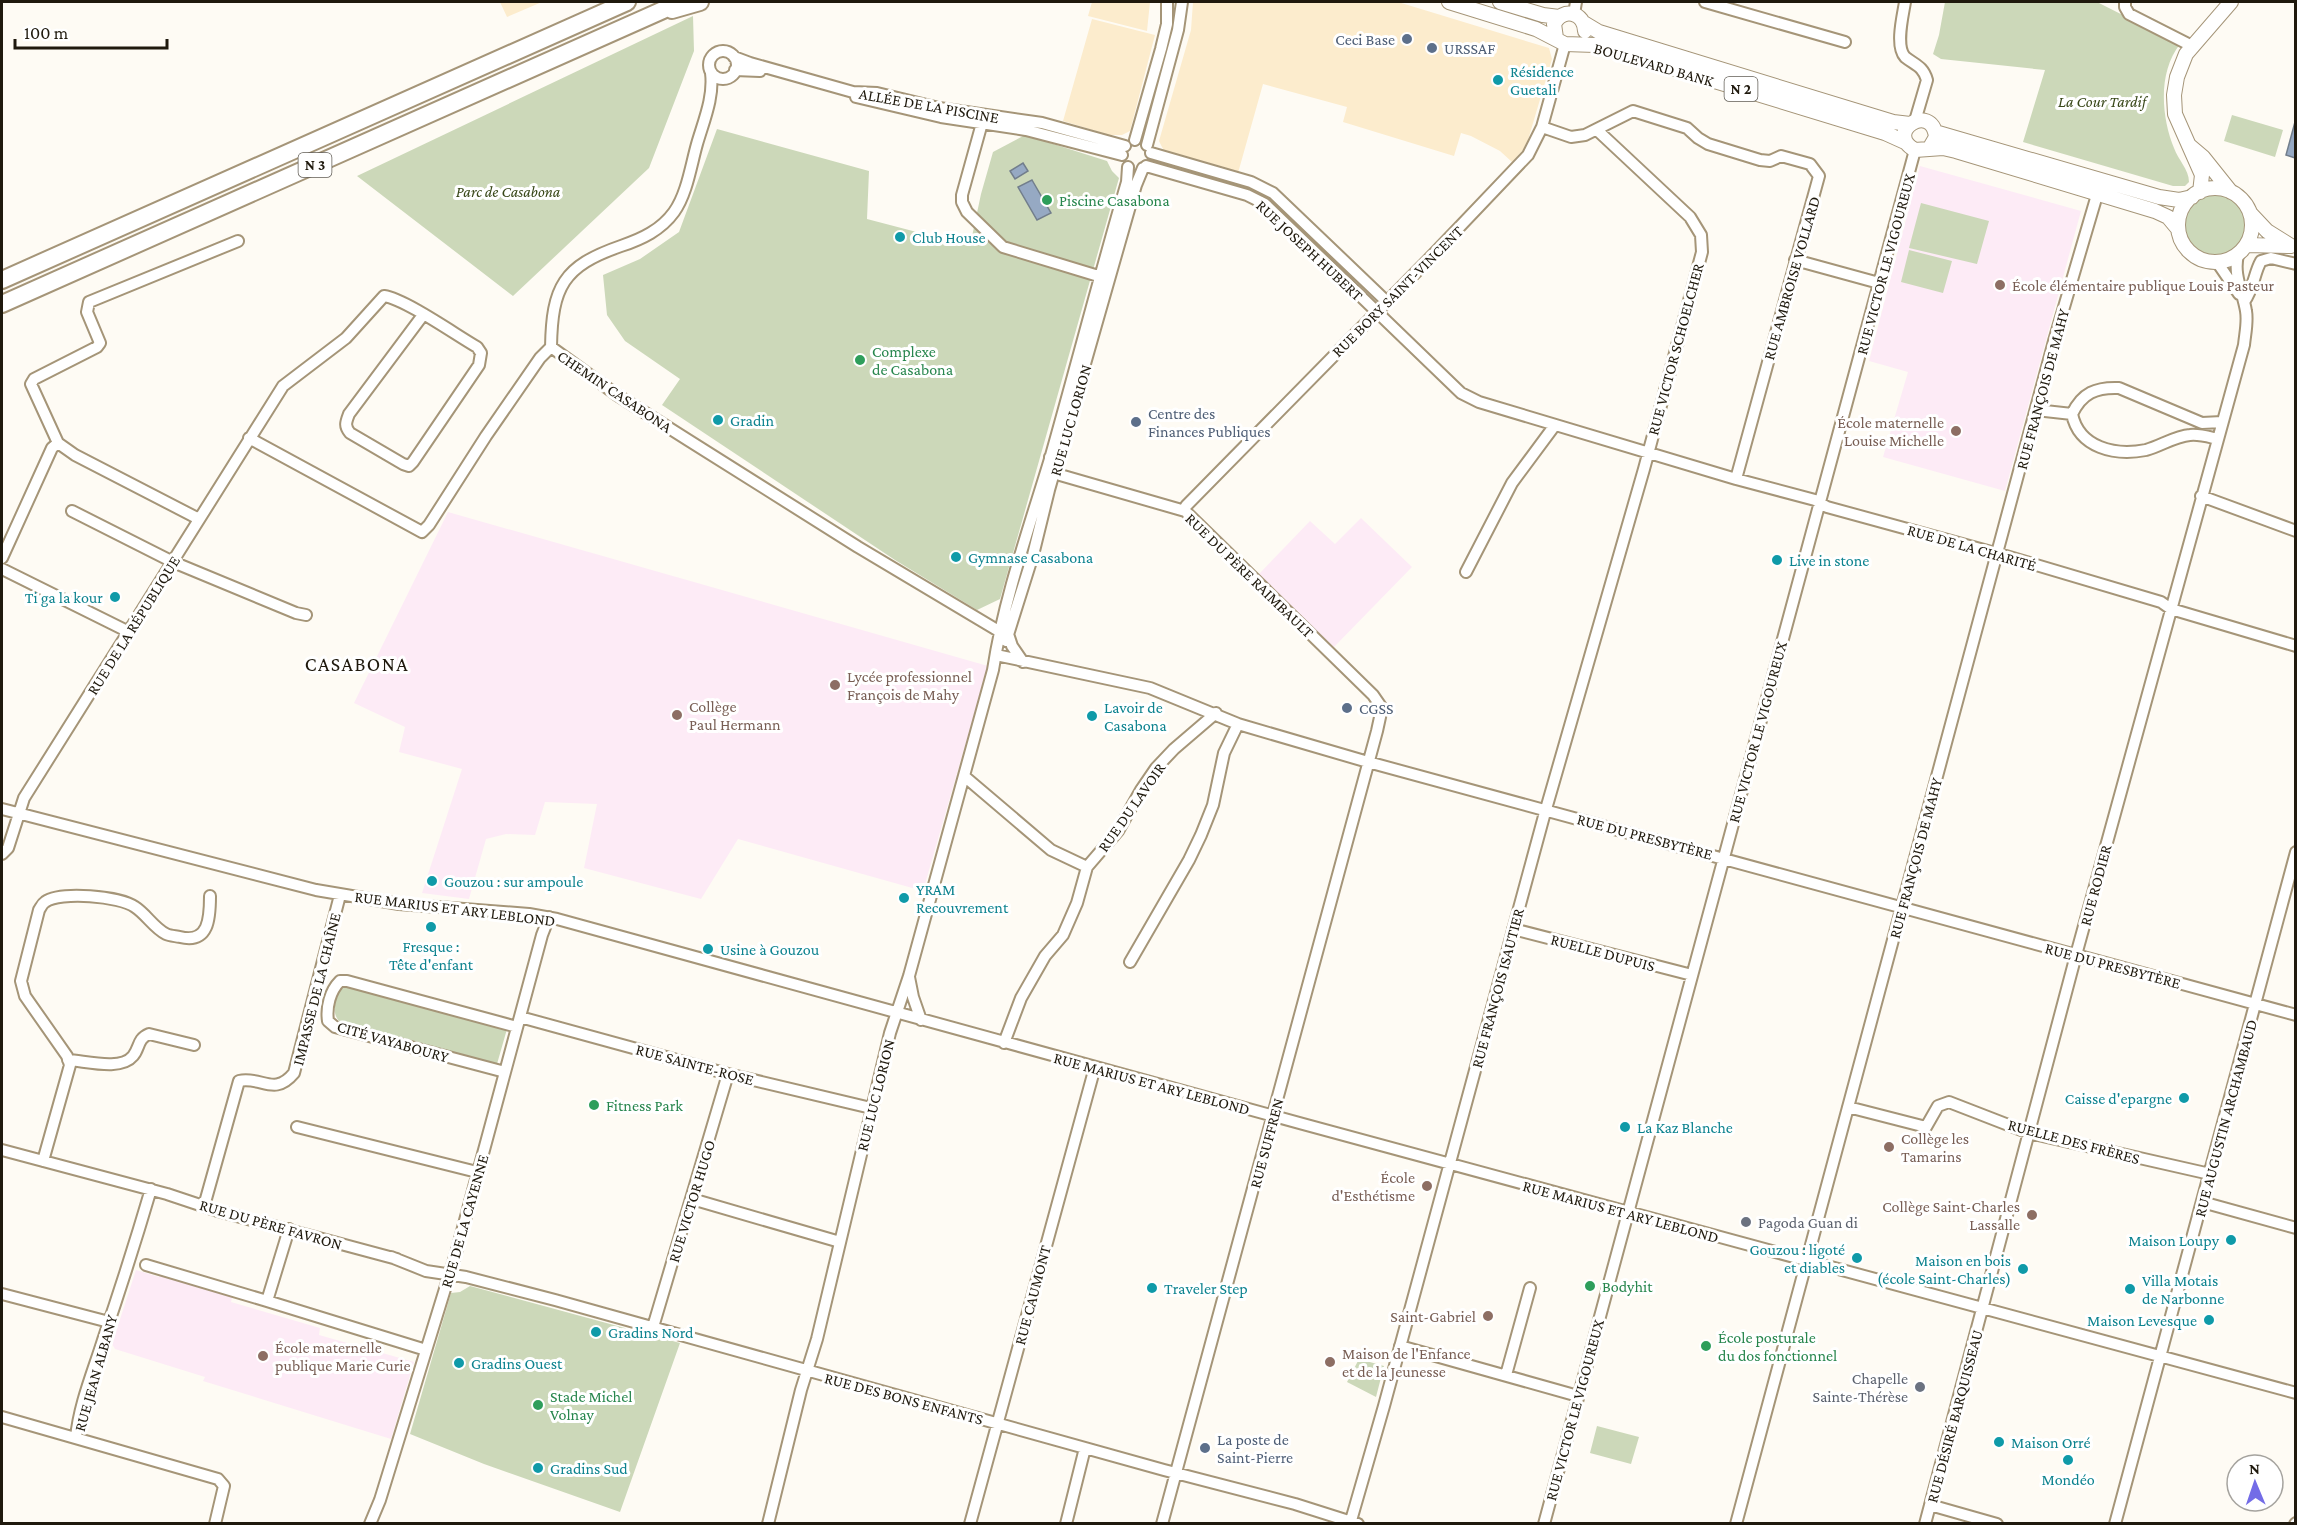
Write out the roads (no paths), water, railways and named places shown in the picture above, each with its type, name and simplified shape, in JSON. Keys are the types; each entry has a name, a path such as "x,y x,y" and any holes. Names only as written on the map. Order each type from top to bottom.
{"highway":[{"name":"N 3","path":"2,280 627,2"},
{"name":"N 3","path":"2,304 681,2"},
{"name":"N 3","path":"628,24 700,2"}],"main road":[{"name":"BOULEVARD BANK","path":"1449,2 1526,25 1565,42 1606,48 1885,133 1916,147 1956,151 2162,213 2178,229"},
{"path":"1500,2 1559,17"},
{"path":"2178,229 2181,211 2196,194 2202,175 2194,162 2190,146 2175,114 2174,96 2177,77 2186,54 2231,2"},
{"name":"BOULEVARD BANK","path":"1578,13 1599,32 1889,121 1913,122"},
{"path":"1578,13 1582,38 1565,42 1553,29 1559,17 1564,14 1578,13"},
{"name":"N 2","path":"1913,122 1925,121 1935,132 2159,197 2179,200 2221,189 2231,192"},
{"path":"1913,122 1905,132 1916,147 1935,141 1935,132"},
{"path":"2190,146 2203,157 2231,192 2246,204 2252,223 2251,234 2242,250"},
{"path":"2250,213 2267,231 2293,247"},
{"name":"N 2","path":"2178,229 2185,246 2191,253 2208,261 2217,262"},
{"path":"2217,262 2242,250 2293,247"}],"street":[{"path":"1128,167 1128,147 1161,49 1167,24 1167,2"},
{"path":"1149,149 1178,30 1182,2"},
{"path":"1705,2 1845,42"},
{"path":"1905,2 1900,28 1902,51 1906,57 1920,66 1927,80 1913,122"},
{"path":"2125,2 2129,14 2192,46"},
{"name":"RUE BORY SAINT-VINCENT","path":"1185,511 1186,506 1523,161 1534,146 1542,127 1565,42"},
{"path":"551,347 552,312 556,297 573,270 597,255 652,233 675,212 684,190 711,97 711,73 708,63 712,55 721,51 726,51 734,57 735,70 729,77 714,76 711,73"},
{"name":"ALLÉE DE LA PISCINE","path":"734,57 853,92 877,93 998,118 1042,123 1128,147"},
{"name":"ALLÉE DE LA PISCINE","path":"735,70 762,71 852,96 941,117 1128,147"},
{"path":"711,97 724,78"},
{"name":"RUE AMBROISE VOLLARD","path":"1597,130 1633,111 1687,128 1708,144 1760,160 1770,160 1781,156 1810,164 1819,176 1794,260 1736,479"},
{"path":"998,118 985,120 982,123 962,195 962,202 967,212 1003,247 1104,278"},
{"path":"1542,127 1571,136 1585,135 1597,130"},
{"name":"RUE VICTOR SCHOELCHER","path":"1597,130 1690,217 1701,235 1702,252 1648,453"},
{"name":"RUE JOSEPH HUBERT","path":"1128,147 1149,149 1251,182 1273,193 1386,301"},
{"name":"RUE VICTOR LE VIGOUREUX","path":"1544,1524 1916,147"},
{"name":"RUE LUC LORION","path":"768,1524 817,1339 871,1108 998,656 1021,554 1104,278 1144,167 1151,159 1149,149"},
{"name":"RUE JOSEPH HUBERT","path":"1128,167 1134,169 1144,167 1247,195 1265,204 1461,393 1479,402 1648,453"},
{"name":"RUE LUC LORION","path":"1004,633 1033,555 1056,471 1127,182 1128,167"},
{"name":"RUE FRANÇOIS DE MAHY","path":"1736,1524 2073,272 2097,195"},
{"path":"199,519 75,455 58,443 31,384 34,379 97,347 100,343 87,312 88,302 238,241"},
{"path":"2242,250 2236,263 2237,279 2247,319 2244,345 2201,496 2295,531"},
{"path":"2244,302 2257,277 2261,261 2271,258 2295,264"},
{"path":"1794,260 1879,283"},
{"path":"2217,262 2244,302"},
{"name":"RUE DE LA RÉPUBLIQUE","path":"2,854 8,848 24,798 283,386 346,338 384,296 393,297 423,315"},
{"path":"423,315 477,347 482,359 409,466 350,433 346,428 346,421 353,408 423,315"},
{"name":"CHEMIN CASABONA","path":"249,438 422,532 429,525 540,357 551,347 617,395 687,440 858,547 1004,633"},
{"path":"2218,439 2190,435 2146,450 2132,452 2102,448 2086,440 2078,431 2072,414 2077,402 2085,394 2106,388 2119,388 2202,423 2222,422"},
{"path":"2036,410 2072,414"},
{"path":"2177,438 2185,425 2184,416"},
{"path":"1466,572 1512,483 1556,425"},
{"path":"2,558 52,448 58,443"},
{"name":"RUE DE LA CHARITÉ","path":"1648,453 1819,502 1827,507 2161,602 2171,609 2295,645"},
{"name":"RUE FRANÇOIS ISAUTIER","path":"1353,1523 1513,929 1648,453"},
{"path":"1050,457 1056,471"},
{"name":"RUE DU PÈRE RAIMBAULT","path":"1056,471 1062,476 1185,511 1373,694 1382,708 1368,762"},
{"name":"RUE RODIER","path":"1983,1309 2076,954 2201,496"},
{"path":"72,511 172,562 296,613 306,615"},
{"path":"2,569 129,632"},
{"path":"1004,633 1023,662"},
{"name":"RUE DU PRESBYTÈRE","path":"998,656 1150,688 1216,713 1238,724 1368,762 1723,857 2295,1015"},
{"name":"RUE DU LAVOIR","path":"1005,1043 1021,998 1045,956 1063,935 1077,903 1086,867 1118,831 1156,768 1174,749 1216,713"},
{"path":"1130,962 1201,835 1213,805 1224,753 1238,724"},
{"name":"RUE SUFFREN","path":"1162,1524 1368,762"},
{"path":"964,776 1051,850 1086,867"},
{"name":"RUE MARIUS ET ARY LEBLOND","path":"2,809 220,867 340,895 399,904 549,917 2295,1393"},
{"name":"RUE AUGUSTIN ARCHAMBAUD","path":"2115,1524 2295,852"},
{"path":"43,1161 68,1076 68,1060 25,996 21,981 39,910 45,902 87,895 133,905 166,934 191,940 204,933 212,906 210,896"},
{"name":"IMPASSE DE LA CHAÎNE","path":"207,1208 239,1081 270,1086 281,1084 294,1073 340,895"},
{"name":"RUE DE LA CAYENNE","path":"370,1524 380,1500 450,1274 542,935 549,917"},
{"name":"RUELLE DUPUIS","path":"1513,929 1692,975"},
{"path":"909,976 915,1006 921,1020"},
{"name":"CITÉ VAYABOURY","path":"505,1072 335,1027 328,1021 327,1012 333,988 340,981 347,981 518,1022"},
{"name":"RUE SAINTE-ROSE","path":"518,1022 871,1108"},
{"path":"68,1060 119,1065 133,1057 139,1042 149,1034 194,1045"},
{"name":"RUE CAUMONT","path":"970,1524 1095,1067"},
{"name":"RUE VICTOR HUGO","path":"653,1327 728,1074"},
{"name":"RUELLE DES FRÈRES","path":"1848,1107 1926,1127 1938,1106 1949,1102 2029,1133 2210,1174"},
{"path":"297,1128 477,1172"},
{"name":"RUE DU PÈRE FAVRON","path":"2,1150 450,1274"},
{"name":"RUE JEAN ALBANY","path":"150,1192 77,1423 76,1438 218,1479 224,1486 215,1524"},
{"path":"692,1199 840,1242"},
{"path":"2202,1202 2295,1228"},
{"path":"267,1301 289,1229"},
{"path":"146,1265 426,1350"},
{"name":"RUE DES BONS ENFANTS","path":"450,1274 653,1327 1174,1473 1295,1504 1353,1523"},
{"path":"1506,1376 1530,1288"},
{"path":"2,1294 109,1322"},
{"name":"RUE DÉSIRÉ BARQUISSEAU","path":"1925,1524 1983,1309"},
{"path":"1400,1346 1578,1396"},
{"path":"2,1418 76,1438"},
{"path":"1066,1524 1085,1448"},
{"path":"1930,1505 1997,1524"}],"water":[{"path":"2295,122 2295,158 2286,155"},
{"path":"1023,163 1028,171 1015,179 1010,171"},
{"path":"1032,180 1051,213 1037,220 1018,187"}],"place":[{"name":"Ceci Base","path":"1407,39"},
{"name":"URSSAF","path":"1432,48"},
{"name":"Résidence Guetali","path":"1498,80"},
{"name":"Piscine Casabona","path":"1047,200"},
{"name":"Club House","path":"900,237"},
{"name":"École élémentaire publique Louis Pasteur","path":"2000,285"},
{"name":"Complexe de Casabona","path":"860,360"},
{"name":"Gradin","path":"718,420"},
{"name":"Centre des Finances Publiques","path":"1136,422"},
{"name":"École maternelle Louise Michelle","path":"1956,431"},
{"name":"Gymnase Casabona","path":"956,557"},
{"name":"Live in stone","path":"1777,560"},
{"name":"Ti ga la kour","path":"115,597"},
{"name":"Lycée professionnel François de Mahy","path":"835,685"},
{"name":"CGSS","path":"1347,708"},
{"name":"Collège Paul Hermann","path":"677,715"},
{"name":"Lavoir de Casabona","path":"1092,716"},
{"name":"Gouzou : sur ampoule","path":"432,881"},
{"name":"YRAM Recouvrement","path":"904,898"},
{"name":"Fresque : Tête d'enfant","path":"431,927"},
{"name":"Usine à Gouzou","path":"708,949"},
{"name":"Caisse d'epargne","path":"2184,1098"},
{"name":"Fitness Park","path":"594,1105"},
{"name":"La Kaz Blanche","path":"1625,1127"},
{"name":"Collège les Tamarins","path":"1889,1147"},
{"name":"École d'Esthétisme","path":"1427,1186"},
{"name":"Collège Saint-Charles Lassalle","path":"2032,1215"},
{"name":"Pagoda Guan di","path":"1746,1222"},
{"name":"Maison Loupy","path":"2231,1240"},
{"name":"Gouzou : ligoté et diables","path":"1857,1258"},
{"name":"Maison en bois (école Saint-Charles)","path":"2023,1269"},
{"name":"Bodyhit","path":"1590,1286"},
{"name":"Traveler Step","path":"1152,1288"},
{"name":"Villa Motais de Narbonne","path":"2130,1289"},
{"name":"Saint-Gabriel","path":"1488,1316"},
{"name":"Maison Levesque","path":"2209,1320"},
{"name":"Gradins Nord","path":"596,1332"},
{"name":"École posturale du dos fonctionnel","path":"1706,1346"},
{"name":"École maternelle publique Marie Curie","path":"263,1356"},
{"name":"Maison de l'Enfance et de la Jeunesse","path":"1330,1362"},
{"name":"Gradins Ouest","path":"459,1363"},
{"name":"Chapelle Sainte-Thérèse","path":"1920,1387"},
{"name":"Stade Michel Volnay","path":"538,1405"},
{"name":"Maison Orré","path":"1999,1442"},
{"name":"La poste de Saint-Pierre","path":"1205,1448"},
{"name":"Mondéo","path":"2068,1460"},
{"name":"Gradins Sud","path":"538,1468"}],"district":[{"name":"CASABONA","path":"357,664"}],"park label":[{"name":"La Cour Tardif","path":"2102,101"},
{"name":"Parc de Casabona","path":"508,191"}]}
